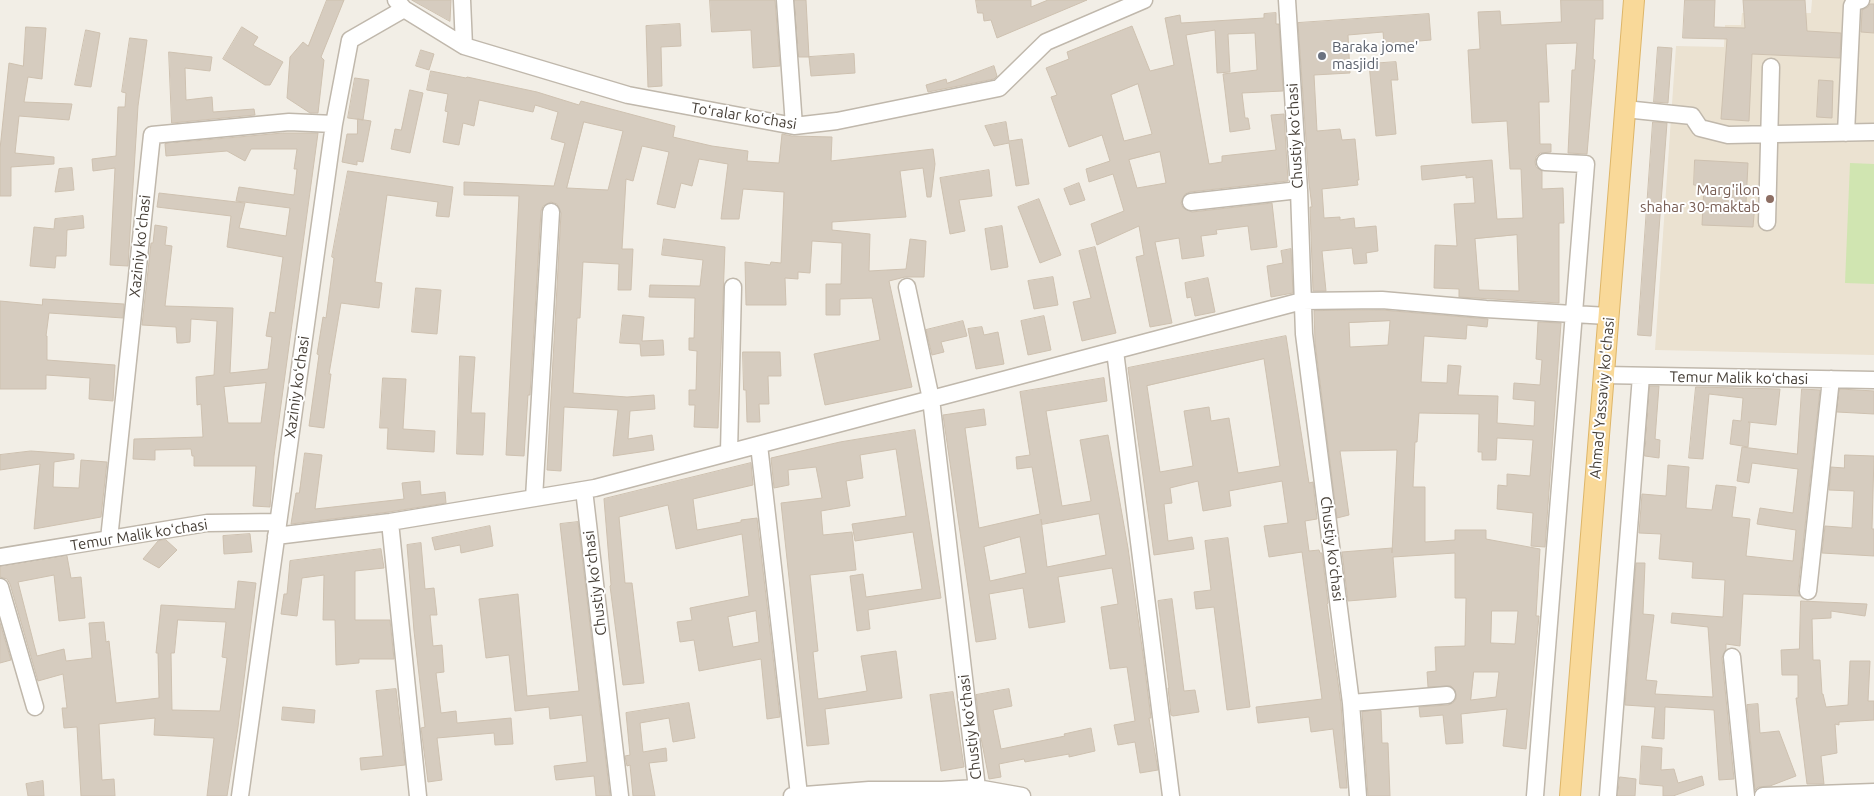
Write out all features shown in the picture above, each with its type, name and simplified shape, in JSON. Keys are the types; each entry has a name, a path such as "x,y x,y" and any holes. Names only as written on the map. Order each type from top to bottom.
{"main road":[{"name":"Ahmad Yassaviy ko'chasi","path":"1570,796 1634,0"}],"street":[{"path":"462,0 464,46"},
{"path":"785,0 794,126"},
{"name":"Toʻralar koʻchasi","path":"400,5 464,46 628,95 794,126 837,121 999,88 1046,42 1144,0"},
{"name":"Chustiy koʻchasi","path":"1287,0 1299,190 1302,301 1351,703 1358,796"},
{"path":"1846,133 1852,6 1854,2 1861,0"},
{"name":"Xaziniy koʻchasi","path":"240,796 334,124 350,40 400,5"},
{"path":"1767,222 1771,67"},
{"path":"1625,109 1692,116 1700,128 1728,135 1874,132"},
{"name":"Xaziniy ko'chasi","path":"109,539 152,135 289,122 334,124"},
{"path":"1536,796 1586,164 1545,162"},
{"path":"1191,202 1299,190"},
{"path":"534,498 551,212"},
{"path":"730,452 733,287"},
{"name":"Chustiy koʻchasi","path":"907,287 931,399 976,788"},
{"path":"277,529 390,522 584,490 1302,301 1382,300 1486,309 1608,316"},
{"path":"1115,351 1171,796"},
{"name":"Temur Malik koʻchasi","path":"1604,375 1874,380"},
{"path":"1608,796 1641,376"},
{"path":"1808,591 1831,379"},
{"path":"759,445 795,795 869,790 976,788 1022,796"},
{"name":"Chustiy koʻchasi","path":"584,490 620,796"},
{"path":"390,522 418,796"},
{"name":"Temur Malik koʻchasi","path":"0,557 207,523 277,529"},
{"path":"0,587 35,707"},
{"path":"1732,657 1745,796"},
{"path":"1351,703 1447,695"},
{"path":"1763,796 1874,792"}],"shaded area":[{"name":"Marg'ilon shahar 30-maktab","path":"1812,0 1874,0 1874,355 1655,350 1676,46 1724,47 1725,25 1741,25 1742,13 1811,13"}],"green space":[{"path":"1850,163 1874,164 1874,284 1845,283"}],"building":[{"path":"327,0 344,0 321,57 324,60 318,113 310,113 287,98 290,57 303,42 308,46"},
{"path":"412,0 451,0 450,21"},
{"path":"710,0 775,0 780,66 753,68 751,30 712,32"},
{"path":"795,0 806,0 809,57 799,57"},
{"path":"976,0 1031,0 1031,7 1048,0 1087,0 997,38 991,20 984,21 983,13 978,13"},
{"path":"1561,0 1603,0 1603,19 1595,19 1593,59 1595,60 1587,154 1568,153 1572,70 1575,70 1577,43 1546,44 1549,102 1539,102 1540,144 1551,144 1551,152 1540,153 1536,157 1535,162 1536,167 1542,171 1542,189 1563,188 1564,223 1559,223 1559,303 1459,297 1459,289 1434,288 1435,245 1457,246 1454,204 1475,203 1473,177 1466,178 1466,175 1422,180 1421,166 1492,160 1497,219 1523,218 1521,169 1510,169 1507,121 1472,123 1468,50 1480,49 1478,12 1500,11 1501,25 1561,22","holes":["1517,235 1519,291 1479,290 1475,239"]},
{"path":"1685,0 1715,0 1714,27 1745,28 1743,0 1805,0 1807,31 1841,33 1840,58 1752,54 1749,121 1721,119 1727,39 1683,38"},
{"path":"1870,4 1874,4 1874,33 1861,32 1862,10"},
{"path":"1276,13 1276,24 1279,24 1283,91 1242,93 1245,118 1248,118 1250,129 1230,132 1223,74 1257,70 1255,33 1228,34 1230,72 1217,73 1215,30 1186,35 1209,164 1222,162 1222,156 1276,150 1271,115 1284,114 1288,181 1190,192 1185,194 1181,203 1183,208 1192,212 1272,203 1277,247 1251,250 1248,226 1216,230 1217,234 1201,236 1204,256 1182,259 1179,238 1155,242 1172,323 1150,327 1136,257 1144,255 1139,226 1097,245 1091,224 1124,211 1113,174 1089,182 1086,169 1110,161 1102,135 1069,147 1051,97 1057,95 1046,68 1069,59 1067,52 1132,26 1150,71 1174,65 1165,18 1180,15 1181,23 1264,18 1264,14","holes":["1138,84 1152,134 1124,141 1111,95","1160,152 1166,183 1137,188 1129,160"]},
{"path":"1429,14 1431,40 1384,44 1383,32 1348,35 1350,73 1314,75 1317,131 1340,129 1342,140 1355,139 1359,180 1357,180 1358,185 1322,189 1324,218 1340,217 1340,220 1354,218 1355,228 1376,226 1378,251 1366,253 1367,263 1354,264 1352,248 1322,251 1326,291 1313,291 1310,207 1312,207 1298,23"},
{"path":"680,24 681,46 661,47 662,86 648,87 646,26"},
{"path":"26,27 46,28 42,79 28,77 24,102 72,104 69,120 19,116 15,153 54,157 54,164 11,167 11,196 0,196 0,149 9,63 23,66"},
{"path":"242,27 258,37 253,45 283,62 270,85 265,85 223,59"},
{"path":"86,30 100,33 91,87 75,85"},
{"path":"130,38 147,40 138,106 128,266 110,265 115,168 93,171 92,159 116,156 118,107 125,107 126,93 122,92"},
{"path":"1658,47 1672,48 1668,103 1654,102"},
{"path":"421,50 434,54 429,70 416,66"},
{"path":"169,52 212,57 210,71 185,68 186,100 212,97 213,112 254,109 255,115 172,123"},
{"path":"854,54 855,73 811,76 809,57"},
{"path":"1396,62 1398,80 1391,80 1396,134 1376,136 1369,64"},
{"path":"994,66 997,76 994,79 928,92 926,85 946,79 947,83"},
{"path":"431,71 537,92 579,105 581,101 675,126 673,137 712,146 748,151 747,161 779,163 782,134 832,137 831,161 933,149 935,164 931,197 927,197 923,168 900,171 906,217 832,222 832,230 870,234 869,271 906,269 910,239 926,241 924,277 905,277 889,281 912,387 825,405 814,354 880,340 872,298 840,299 840,315 826,315 826,284 841,284 842,243 812,241 810,273 798,272 798,279 785,278 786,305 746,305 745,262 770,265 771,262 781,263 784,192 743,189 739,219 721,219 728,164 699,159 692,186 681,183 675,208 657,204 669,152 642,146 633,181 626,179 622,249 633,249 631,290 618,290 619,264 583,262 580,318 577,318 573,393 627,397 654,395 655,409 630,411 628,439 652,435 654,450 613,456 618,410 564,407 561,471 547,470 561,213 557,204 551,202 543,206 541,211 530,395 528,395 524,456 506,455 519,196 464,195 464,182 554,186 565,143 551,139 558,112 535,105 533,112 479,100 474,126 463,123 459,145 443,142 448,112 445,111 448,94 427,90","holes":["584,122 623,131 608,190 567,188"]},
{"path":"355,78 369,80 363,120 348,118"},
{"path":"1819,80 1833,81 1832,118 1817,117"},
{"path":"410,90 423,93 410,153 391,149 395,129 401,130"},
{"path":"358,119 371,121 363,162 357,161 357,165 342,162 347,134 357,134"},
{"path":"1006,122 1009,141 1022,139 1029,184 1016,186 1009,143 994,146 985,126"},
{"path":"1653,122 1667,123 1651,336 1638,335"},
{"path":"283,133 318,133 274,456 270,507 253,506 256,466 194,466 194,456 192,456 191,449 155,450 155,460 133,459 134,439 203,437 201,404 197,405 196,377 214,375 217,321 191,319 190,342 182,343 177,343 176,327 142,325 151,243 153,243 155,225 167,227 165,245 172,246 165,306 233,308 230,373 268,369 272,337 266,336 270,312 275,313 283,257 227,247 231,216 157,207 159,193 245,203 239,228 286,236 290,208 236,201 239,187 294,195 297,169 294,169 297,149 251,149 245,161 227,151 166,156 165,144","holes":["266,383 261,423 228,423 224,387"]},
{"path":"1695,160 1748,163 1746,203 1755,203 1753,227 1702,225 1704,186 1694,185"},
{"path":"72,168 74,190 55,192 59,169"},
{"path":"989,170 992,196 959,200 965,231 950,234 940,178"},
{"path":"348,171 453,187 449,217 436,216 438,202 387,195 375,282 382,283 379,308 341,303 329,374 331,374 324,428 309,426 319,355 317,354 323,317 326,318 334,258 332,257"},
{"path":"1079,183 1085,200 1070,205 1064,189"},
{"path":"1039,199 1061,255 1040,263 1018,207"},
{"path":"83,216 84,228 67,230 66,256 56,256 55,268 30,266 34,227 54,229 55,219"},
{"path":"1002,226 1008,267 991,270 985,229"},
{"path":"664,239 725,247 718,428 694,427 695,405 689,405 689,390 696,390 697,351 689,350 689,338 694,338 695,298 649,297 650,285 700,286 703,260 662,255"},
{"path":"1095,247 1116,333 1082,341 1073,302 1091,298 1079,251"},
{"path":"1291,249 1293,293 1271,297 1267,266 1283,263 1281,251"},
{"path":"1053,277 1058,305 1034,309 1028,281"},
{"path":"1208,278 1215,312 1195,316 1191,297 1187,298 1185,283"},
{"path":"416,288 441,290 437,334 412,332"},
{"path":"43,299 124,304 123,318 49,313 46,336 47,360 115,365 113,401 89,399 90,378 46,375 46,389 0,389 0,301 42,305"},
{"path":"1382,310 1488,319 1487,327 1467,325 1466,339 1424,336 1421,382 1447,383 1448,365 1461,366 1458,395 1498,396 1497,423 1534,426 1535,401 1513,399 1514,383 1540,385 1542,360 1536,359 1538,322 1561,323 1545,547 1531,546 1533,513 1497,509 1498,485 1507,486 1507,474 1530,476 1533,440 1497,438 1496,460 1482,460 1482,452 1478,452 1479,414 1419,413 1417,442 1415,442 1413,487 1425,487 1425,542 1455,540 1455,530 1486,530 1486,539 1540,549 1536,616 1539,616 1526,749 1503,746 1507,709 1461,714 1463,743 1446,744 1443,715 1420,717 1419,707 1448,705 1456,699 1455,690 1451,686 1428,687 1427,672 1436,671 1435,647 1465,646 1466,598 1455,598 1455,553 1393,557 1396,597 1348,601 1342,552 1392,548 1392,553 1397,450 1340,451 1349,515 1337,518 1315,342 1314,311","holes":["1390,321 1388,345 1350,347 1349,323","1492,611 1518,611 1515,644 1491,643","1474,672 1499,672 1496,697 1471,700"]},
{"path":"623,315 644,317 642,341 663,340 664,355 641,356 640,344 620,343"},
{"path":"1044,316 1051,350 1028,355 1021,321"},
{"path":"963,321 967,336 941,342 944,352 932,355 926,330"},
{"path":"982,327 984,335 998,332 1004,364 976,369 968,329"},
{"path":"1286,336 1309,483 1313,482 1317,519 1305,521 1309,551 1319,550 1322,553 1341,704 1347,788 1340,788 1333,729 1311,732 1309,717 1258,723 1256,707 1322,699 1302,552 1269,557 1264,526 1288,523 1282,481 1229,491 1231,506 1203,511 1198,481 1170,488 1172,503 1164,504 1168,541 1192,537 1194,549 1154,555 1128,368","holes":["1264,359 1280,466 1238,473 1229,418 1211,421 1209,407 1184,411 1193,466 1160,472 1147,386"]},
{"path":"743,352 780,352 781,376 768,376 769,404 759,404 760,422 747,422"},
{"path":"460,356 475,357 471,413 485,413 483,455 457,454"},
{"path":"383,378 406,379 403,429 435,431 434,452 387,449 388,428 380,428"},
{"path":"1104,378 1107,401 1046,411 1062,506 1091,501 1080,440 1108,435 1128,548 1151,718 1149,718 1158,770 1140,773 1135,742 1118,745 1114,725 1135,721 1127,667 1110,669 1101,607 1118,604 1112,568 1058,577 1065,622 1029,628 1023,588 989,594 996,639 976,642 943,415 984,409 986,425 965,428 979,528 1040,514 1032,467 1017,469 1016,457 1030,455 1020,392","holes":["1099,514 1106,555 1047,567 1041,519 1042,524","1020,537 1026,573 990,581 984,547"]},
{"path":"1650,386 1659,386 1655,439 1660,440 1659,458 1645,456"},
{"path":"1696,387 1780,389 1776,425 1748,422 1750,423 1748,447 1730,444 1733,420 1741,421 1743,398 1709,394 1703,459 1689,458"},
{"path":"1802,389 1820,390 1798,590 1800,596 1743,594 1740,646 1726,644 1722,658 1734,779 1719,780 1714,710 1665,707 1664,739 1652,738 1655,707 1625,705 1636,563 1645,563 1643,614 1654,615 1646,680 1657,681 1655,694 1713,697 1708,627 1671,623 1672,613 1723,617 1725,580 1692,578 1693,562 1659,559 1661,534 1639,533 1642,494 1666,496 1668,465 1689,467 1686,508 1712,510 1716,485 1736,487 1732,517 1750,519 1746,556 1793,561 1796,530 1757,524 1760,508 1793,513 1798,469 1752,463 1749,483 1737,481 1742,447 1797,454"},
{"path":"1840,389 1874,391 1874,414 1837,412"},
{"path":"915,430 941,598 868,610 870,629 857,631 850,576 863,574 866,597 922,589 913,532 855,541 852,524 906,516 896,449 860,455 863,478 846,481 850,506 821,511 823,535 852,532 856,570 810,575 818,651 813,652 818,699 867,691 861,656 896,651 902,698 825,709 829,744 807,746 781,503 822,498 816,467 788,470 789,485 774,488 771,458 840,442"},
{"path":"31,451 74,454 74,459 54,462 53,487 79,488 81,460 107,462 101,517 34,529 40,464 0,470 0,455"},
{"path":"305,453 322,455 315,509 404,499 402,483 420,481 421,495 445,492 446,503 291,524 296,493 299,493"},
{"path":"1845,455 1874,456 1872,529 1874,529 1874,556 1822,553 1825,526 1852,528 1854,491 1829,490 1831,467 1844,468"},
{"path":"751,463 753,485 693,499 697,530 757,518 780,717 767,719 761,659 699,671 694,640 680,642 677,622 692,620 690,608 749,596 742,534 676,549 668,505 619,517 625,583 632,583 644,683 623,685 610,586 604,499","holes":["756,611 759,642 733,647 728,617"]},
{"path":"578,522 610,796 596,796 594,776 556,780 554,766 587,762 582,715 550,719 549,707 515,711 509,655 486,658 479,599 518,594 527,696 579,691 560,524"},
{"path":"490,526 493,546 461,553 460,545 435,550 432,538"},
{"path":"250,534 252,552 224,554 223,536"},
{"path":"1228,538 1250,707 1227,710 1214,607 1196,609 1194,592 1211,590 1205,541"},
{"path":"166,540 177,550 159,568 143,559 158,541"},
{"path":"421,543 425,589 434,588 437,615 430,615 433,646 442,645 444,672 436,673 441,713 456,711 457,723 511,718 513,744 495,745 494,733 437,738 442,780 428,782 421,728 425,727 407,545"},
{"path":"381,549 384,568 355,571 355,620 390,620 394,659 359,659 359,663 336,665 335,620 323,620 324,575 302,578 297,616 281,614 284,594 287,594 290,561"},
{"path":"67,556 71,578 81,577 85,618 59,621 54,575 18,582 37,656 64,649 66,661 92,658 89,623 104,622 106,642 109,641 116,703 159,698 158,653 156,653 161,605 235,609 238,581 256,583 238,727 227,796 207,796 214,738 154,735 155,718 99,724 102,780 114,779 115,796 81,796 77,727 64,728 62,708 67,708 63,674 38,681 10,584 7,579 0,577 0,567","holes":["178,620 226,622 222,657 227,658 220,711 172,710 171,653 174,653"]},
{"path":"1172,599 1184,691 1195,690 1199,712 1173,716 1171,715 1158,601"},
{"path":"1801,601 1867,604 1865,616 1831,611 1831,618 1812,619 1813,660 1820,660 1822,694 1826,707 1848,705 1850,661 1870,661 1868,701 1874,701 1874,720 1839,722 1839,725 1835,724 1837,753 1821,756 1824,784 1807,784 1796,698 1798,698 1798,675 1782,675 1781,650 1799,649"},
{"path":"0,623 11,660 0,663"},
{"path":"396,689 405,765 361,770 360,758 383,756 376,691"},
{"path":"1009,689 1012,706 993,710 1001,749 1065,736 1064,734 1091,728 1095,751 1069,757 1069,754 1025,762 1024,759 999,764 1001,777 989,779 981,738 976,695"},
{"path":"953,692 964,767 941,771 930,695"},
{"path":"689,703 695,738 673,742 669,718 640,723 643,752 666,748 667,761 649,763 655,796 633,796 630,765 627,766 625,756 630,755 626,713"},
{"path":"1758,704 1760,733 1779,731 1796,776 1770,786 1758,787 1755,790 1747,705"},
{"path":"283,707 315,710 314,723 282,720"},
{"path":"1381,711 1382,743 1388,743 1390,796 1368,796 1362,712"},
{"path":"1642,746 1662,748 1661,770 1674,769 1678,783 1702,776 1704,785 1673,796 1663,796 1663,786 1640,784"},
{"path":"1620,777 1636,779 1635,796 1618,796"},
{"path":"43,781 44,796 28,796 26,784"}],"place":[{"name":"Baraka jome' masjidi","path":"1322,56"},
{"name":"Marg'ilon shahar 30-maktab","path":"1770,199"}]}
